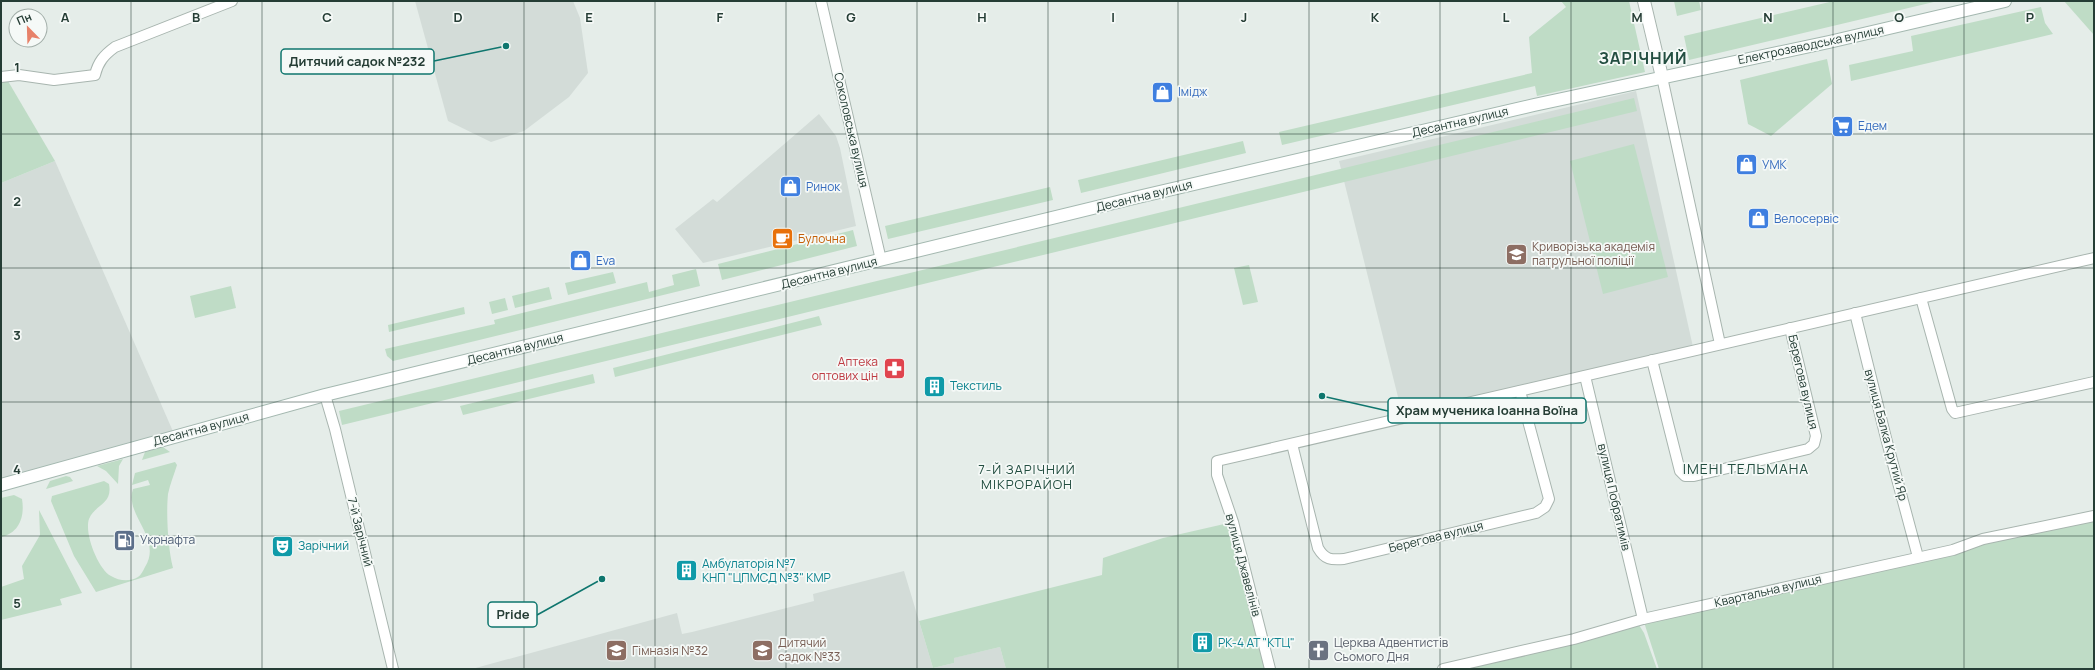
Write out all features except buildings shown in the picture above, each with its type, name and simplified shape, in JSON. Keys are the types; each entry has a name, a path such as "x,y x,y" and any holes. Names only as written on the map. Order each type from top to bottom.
{"main road":[{"path":"1644,1 1662,77"},
{"name":"Електрозаводська вулиця","path":"1662,77 1829,42 2005,1"},
{"name":"Десантна вулиця","path":"1,485 325,396 1195,183 1527,106 1662,77"}],"street":[{"path":"1,77 20,75 54,80 95,75 104,55 115,47 232,1"},
{"name":"Соколовська вулиця","path":"821,1 881,260"},
{"path":"1662,77 1720,344"},
{"name":"Берегова вулиця","path":"1218,461 2094,258"},
{"path":"1921,298 1952,409 1955,413 2094,382"},
{"name":"вулиця Балка Крутий Яр","path":"1855,313 1886,438 1918,557"},
{"name":"Берегова вулиця","path":"1652,360 1680,471 1685,476 1694,476 1808,449 1814,444 1816,436 1790,328"},
{"name":"вулиця Побратимів","path":"1585,376 1643,618"},
{"name":"Берегова вулиця","path":"1292,444 1318,548 1323,557 1330,560 1344,559 1536,513 1545,507 1549,499 1520,391"},
{"name":"7-й Зарічний","path":"325,396 335,429 393,669"},
{"name":"вулиця Джавелінів","path":"1218,461 1217,475 1233,522 1270,669"},
{"name":"Квартальна вулиця","path":"1443,669 1574,639 1643,618 1953,550 1983,539 2094,516"}],"shaded area":[{"path":"415,1 573,1 580,18 588,73 569,97 524,131 491,142 448,121"},
{"name":"Криворізька академія патрульної поліції","path":"1636,91 1693,347 1402,413 1339,161"},
{"name":"Ринок","path":"819,114 836,136 840,148 856,226 703,263 675,229 713,199 717,202"},
{"path":"55,161 175,436 1,485 1,183"},
{"path":"904,571 933,668 954,663 953,658 1000,647 1006,669 472,669 677,613 682,634 692,632 814,601 813,594"}],"green space":[{"path":"1561,1 1629,1 1645,72 1537,96 1535,86 1282,145 1279,132 1532,73 1529,37 1566,7"},
{"path":"1674,1 1699,1 1701,10 1677,16"},
{"path":"1834,1 1938,1 1689,60 1684,36"},
{"path":"2064,1 2094,1 2094,35"},
{"path":"2041,7 2045,23 2053,34 1851,81 1849,65 1913,51 1911,36"},
{"path":"1827,59 1832,84 1771,136 1748,124 1740,80"},
{"path":"5,76 55,161 1,183 1,77"},
{"path":"1634,98 1637,111 342,425 339,411"},
{"path":"1243,141 1246,153 1081,193 1078,180"},
{"path":"1634,144 1668,277 1603,294 1570,161"},
{"path":"1050,187 1053,200 888,239 885,226"},
{"path":"853,230 857,246 722,280 718,264"},
{"path":"1249,265 1258,302 1243,305 1234,268"},
{"path":"696,269 700,286 393,361 387,356 385,349 495,324 494,320 647,282 649,292 674,285 672,275"},
{"path":"613,272 616,283 568,295 565,283"},
{"path":"231,286 236,308 195,318 190,296"},
{"path":"549,287 552,299 515,308 512,296"},
{"path":"505,298 508,310 492,314 489,302"},
{"path":"464,307 465,314 389,332 388,325"},
{"path":"819,316 822,325 615,377 613,368"},
{"path":"593,374 595,383 463,415 460,406"},
{"path":"163,447 170,452 142,460 145,452"},
{"path":"123,459 119,466 118,484 106,471 97,466"},
{"path":"175,462 177,465 168,494 167,511 169,542 173,568 96,592 74,556 51,501 52,496 104,481 109,484 110,491 106,500 95,510 89,519 88,533 97,559 106,572 117,579 132,580 141,574 149,556 147,536 134,508 132,499 133,489 150,485 148,480 132,485 135,473"},
{"path":"66,476 70,477 73,481 46,489 50,481"},
{"path":"14,495 22,499 23,512 16,528 7,535 1,537 1,498"},
{"path":"39,510 82,593 60,599 62,605 1,620 1,587 24,579 22,566 40,535"},
{"path":"2094,515 2094,669 1659,669 1643,619"},
{"path":"1233,522 1270,669 1006,669 1000,647 954,658 954,663 933,668 919,621 1102,575 1103,558 1163,538"},
{"path":"1639,625 1644,633 1657,669 1466,669 1578,643"}],"place":[{"name":"Дитячий садок №232","path":"506,46"},
{"name":"Імідж","path":"1163,92"},
{"name":"Едем","path":"1842,126"},
{"name":"УМК","path":"1747,165"},
{"name":"Ринок","path":"791,187"},
{"name":"Велосервіс","path":"1758,219"},
{"name":"Булочна","path":"783,239"},
{"name":"Криворізька академія патрульної поліції","path":"1517,254"},
{"name":"Eva","path":"580,261"},
{"name":"Аптека оптових цін","path":"894,369"},
{"name":"Текстиль","path":"934,386"},
{"name":"Храм мученика Іоанна Воїна","path":"1322,396"},
{"name":"Укрнафта","path":"124,540"},
{"name":"Зарічний","path":"282,546"},
{"name":"Амбулаторія №7 КНП \"ЦПМСД №3\" КМР","path":"687,571"},
{"name":"Pride","path":"602,579"},
{"name":"РК-4 АТ \"КТЦ\"","path":"1202,643"},
{"name":"Дитячий садок №33","path":"762,650"},
{"name":"Церква Адвентистів Сьомого Дня","path":"1318,650"},
{"name":"Гімназія №32","path":"617,651"}],"district":[{"name":"ЗАРІЧНИЙ","path":"1643,58"},
{"name":"ІМЕНІ ТЕЛЬМАНА","path":"1746,469"},
{"name":"7-Й ЗАРІЧНИЙ МІКРОРАЙОН","path":"1027,476"}]}
